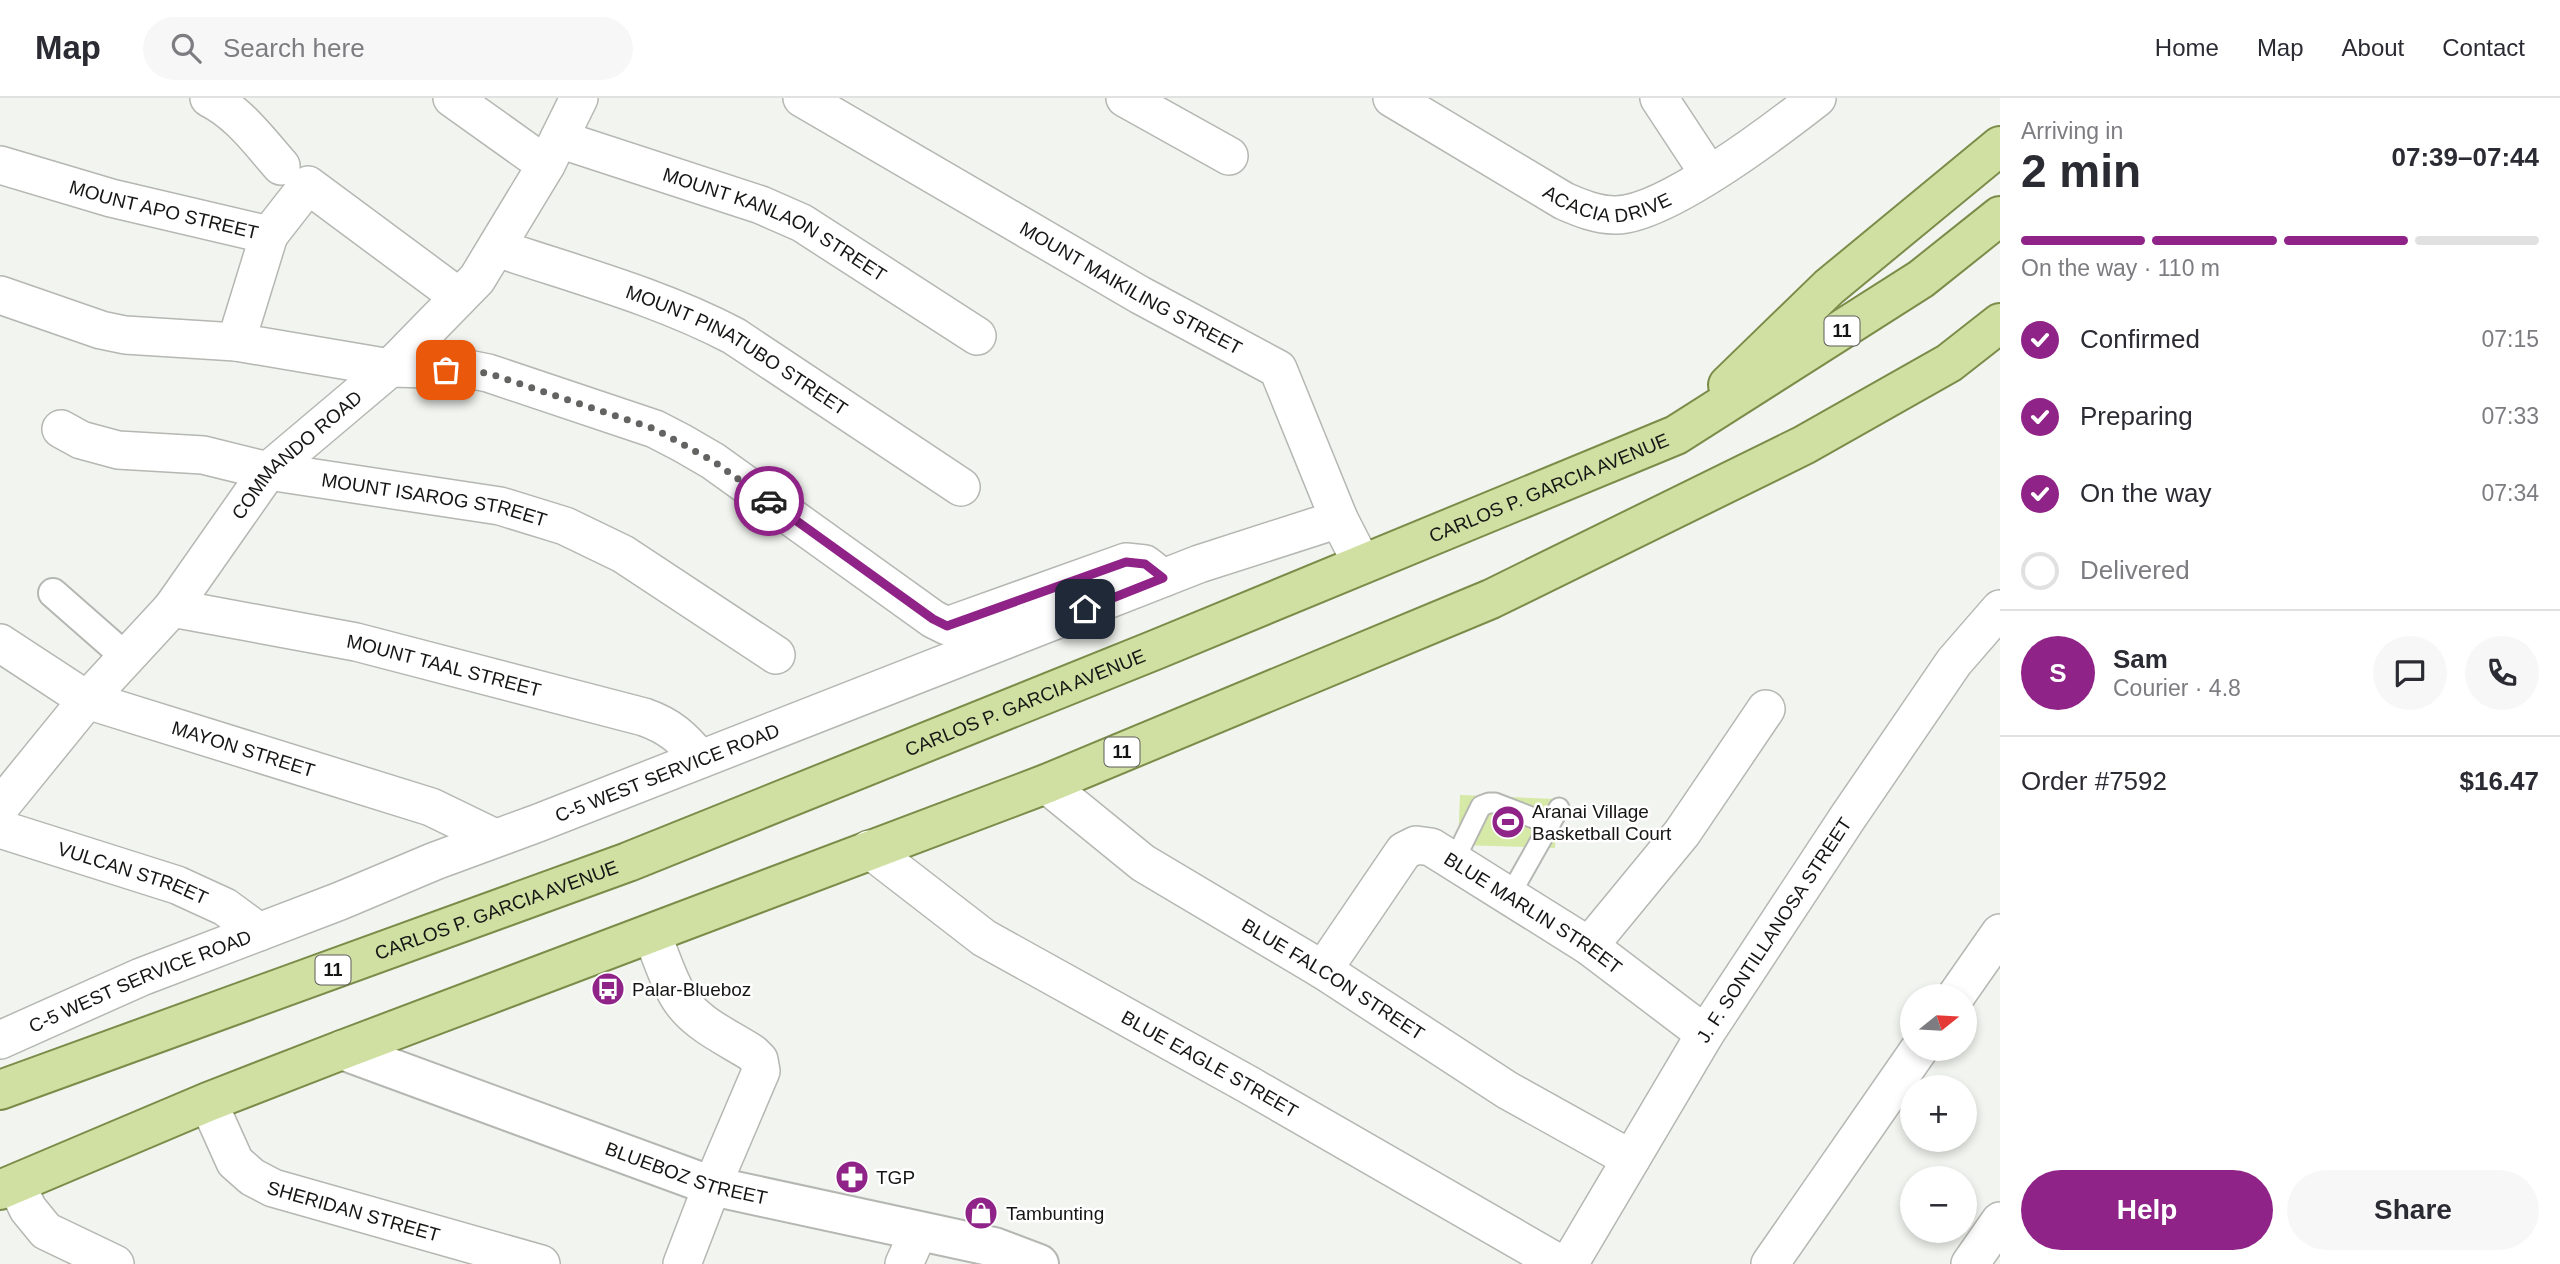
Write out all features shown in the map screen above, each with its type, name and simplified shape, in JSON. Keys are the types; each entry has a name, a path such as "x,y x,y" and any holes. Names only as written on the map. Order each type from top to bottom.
{"main road":[{"path":"1676,436 1800,313 2000,146"},
{"name":"CARLOS P. GARCIA AVENUE","path":"0,1090 628,862 1676,436 1921,279 2000,216"},
{"name":"11","path":"8,1187 208,1102 1046,784 1491,599 1804,445 1949,363 2000,323"}],"street":[{"path":"209,98 222,104 242,121 294,175 459,297"},
{"name":"MOUNT KANLAON STREET","path":"452,98 553,152 761,205 802,223 977,336"},
{"name":"COMMANDO ROAD","path":"0,807 87,699 172,608 268,471 390,369 477,279 498,248 553,152 579,98"},
{"name":"MOUNT MAIKILING STREET","path":"802,98 1140,295 1278,369 1339,519 1362,564"},
{"path":"1125,98 1229,156"},
{"name":"ACACIA DRIVE","path":"1392,98 1564,201 1590,212 1616,215 1641,211 1667,200 1755,145 1817,98"},
{"path":"1660,98 1709,174"},
{"name":"MOUNT APO STREET","path":"0,165 111,198 269,235 294,175"},
{"path":"236,342 269,235"},
{"name":"MOUNT PINATUBO STREET","path":"498,248 623,290 713,325 961,487"},
{"path":"0,295 101,330 125,335 236,342 390,369 473,370 488,373 655,429 713,461 933,619 947,626 1126,562 1145,564 1163,578"},
{"name":"MOUNT ISAROG STREET","path":"61,429 81,440 118,450 203,454 268,471 500,506 565,526 624,554 776,655"},
{"name":"C-5 WEST SERVICE ROAD","path":"0,1040 141,977 1163,578 1339,519"},
{"path":"53,593 127,659"},
{"name":"MOUNT TAAL STREET","path":"172,608 356,642 644,717 664,724 679,734 700,759"},
{"name":"J. F. SONTILLANOSA STREET","path":"1569,1264 1705,1034 1946,673 2000,609"},
{"name":"MAYON STREET","path":"0,643 87,699 431,807 495,838"},
{"path":"1589,946 1682,834 1766,709"},
{"name":"BLUE FALCON STREET","path":"1046,784 1143,863 1323,970 1507,1090 1631,1159"},
{"name":"VULCAN STREET","path":"0,829 177,885 225,907 259,932"},
{"name":"BLUE MARLIN STREET","path":"1323,970 1404,851 1416,845 1431,847 1589,946 1705,1034"},
{"name":"BLUE EAGLE STREET","path":"869,849 984,938 1249,1085 1560,1264"},
{"path":"1964,984 2000,933"},
{"path":"652,934 678,996 688,1009 701,1021 752,1053 761,1070 682,1264"},
{"name":"BLUEBOZ STREET","path":"342,1050 712,1185 911,1247 994,1247 1037,1263"},
{"path":"1770,1264 1911,1061"},
{"name":"SHERIDAN STREET","path":"208,1102 235,1162 252,1177 273,1188 541,1264"},
{"path":"8,1187 46,1231 115,1264"},
{"path":"1970,1264 2000,1221"}],"lane":[{"path":"1454,861 1481,806 1489,803 1554,816 1510,895"}],"green space":[{"name":"Aranai Village Basketball Court","path":"1460,795 1557,799 1555,848 1458,845"}],"way so far":[{"path":"446,370 473,370 506,378 655,429 713,461 769,501"}],"place":[{"name":"Aranai Village Basketball Court","path":"1508,822"},
{"name":"Palar-Blueboz","path":"608,989"},
{"name":"TGP","path":"852,1177"},
{"name":"Tambunting","path":"981,1213"}],"route":[{"path":"769,501 933,619 947,626 1126,562 1145,564 1163,578 1085,609"}]}
